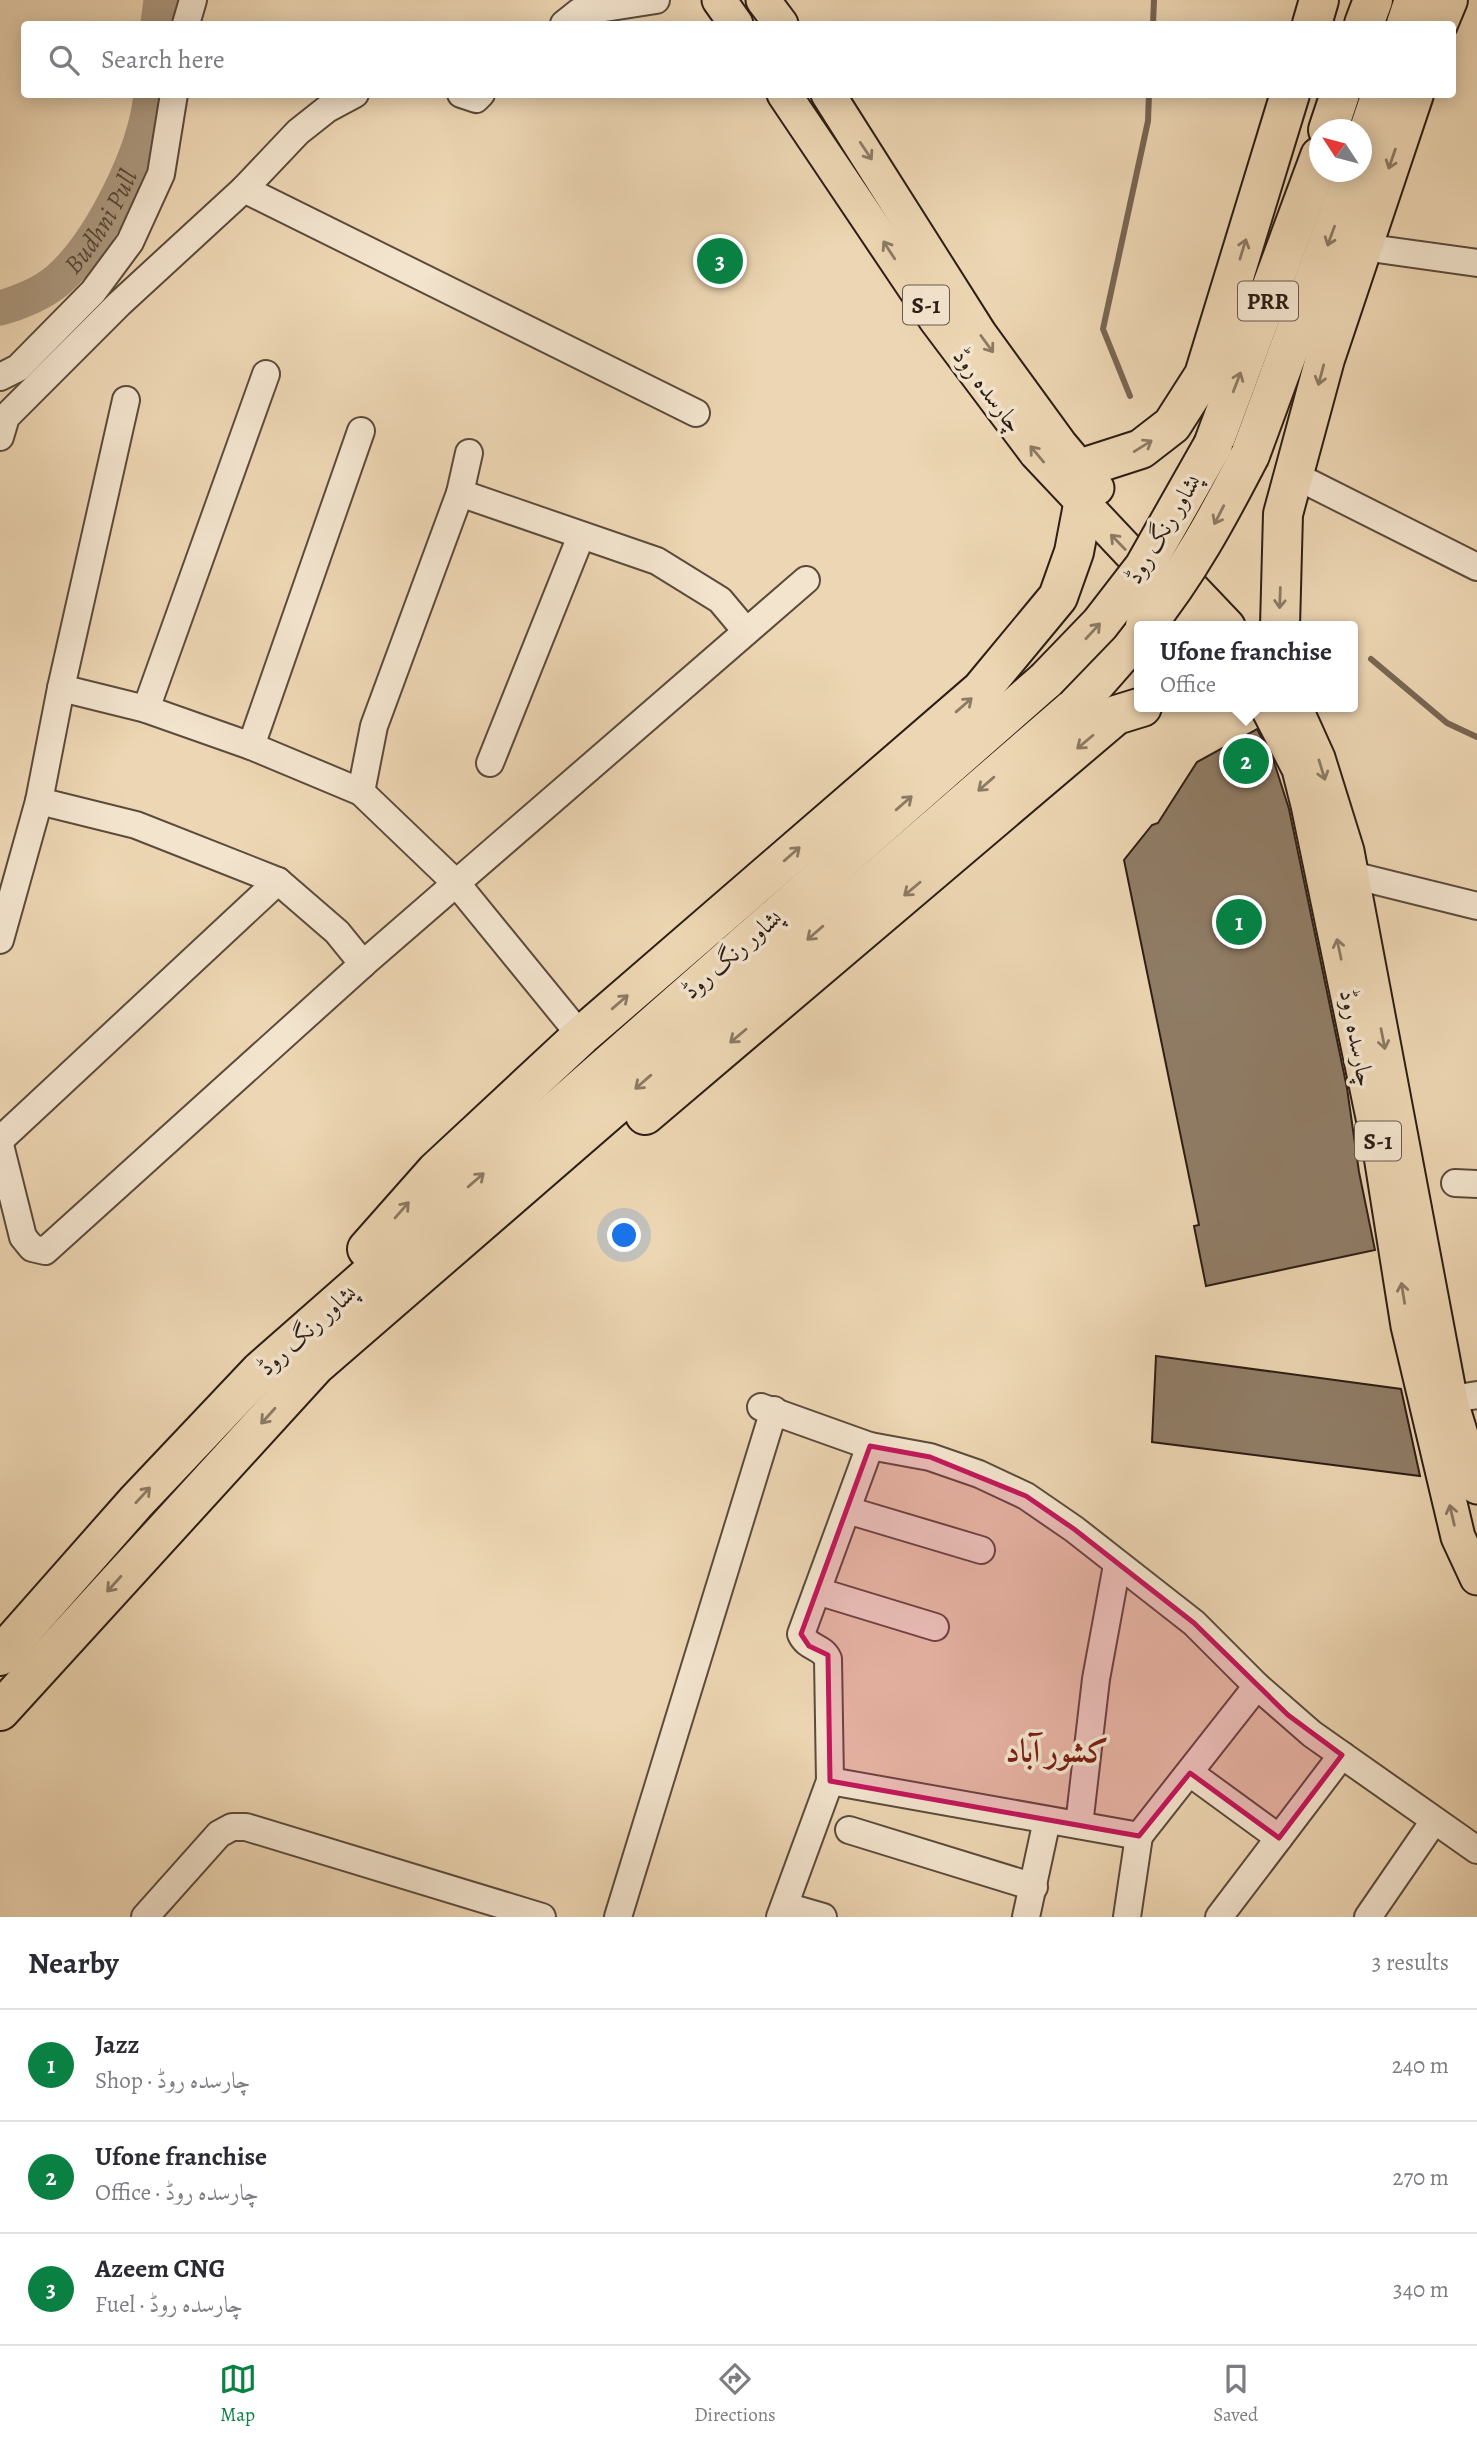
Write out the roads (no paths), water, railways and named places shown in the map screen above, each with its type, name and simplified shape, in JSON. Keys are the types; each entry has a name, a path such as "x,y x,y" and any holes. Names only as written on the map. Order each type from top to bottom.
{"highway":[{"path":"1313,21 1320,0"},
{"path":"1365,21 1373,0"},
{"path":"1407,21 1414,0"},
{"path":"1439,21 1448,0"},
{"path":"260,1371 436,1171 581,1036 981,690 1058,597 1074,552 1081,487 1141,449 1171,425 1204,375 1289,98"},
{"path":"1332,119 1339,98"},
{"path":"1372,121 1380,98"},
{"path":"1280,621 1283,514 1325,359 1413,98"},
{"name":"پشاور رنگ روڈ","path":"0,1656 136,1503 260,1371 1046,680 1100,624 1144,567 1213,446 1310,182"},
{"name":"پشاور رنگ روڈ","path":"1149,621 1175,590 1250,455 1350,182"},
{"name":"پشاور رنگ روڈ","path":"0,1711 315,1366 1075,707 1134,640"},
{"path":"315,1366 419,1305 1116,715 1134,709"}],"main road":[{"path":"719,0 734,21"},
{"path":"763,0 779,21"},
{"name":"چارسدہ روڈ","path":"787,98 936,320 1036,453 1081,487 1223,621"},
{"name":"چارسدہ روڈ","path":"831,98 1081,487 1195,621"},
{"name":"چارسدہ روڈ","path":"1269,712 1298,769 1308,805 1381,1156 1408,1326 1452,1399 1458,1537 1477,1578"},
{"name":"چارسدہ روڈ","path":"1297,712 1318,758 1352,875 1452,1399 1477,1487"}],"street":[{"path":"187,21 193,0"},
{"path":"568,21 579,12 656,0"},
{"path":"0,377 18,368 93,292 130,242 162,174 173,98"},
{"path":"2,422 119,304 244,189 298,132 327,109 348,98"},
{"path":"244,189 696,413"},
{"path":"1363,247 1477,263"},
{"path":"146,709 266,374"},
{"path":"0,940 39,801 61,688 126,400"},
{"path":"251,746 361,431"},
{"path":"361,792 374,726 460,493 469,453"},
{"path":"1294,475 1477,567"},
{"path":"460,493 657,562 720,600 746,631"},
{"path":"490,763 581,536"},
{"path":"0,1145 23,1237 32,1248 45,1251 363,964 806,580"},
{"path":"61,688 146,709 251,746 361,792 457,884 581,1036"},
{"path":"39,801 136,825 278,881 337,932 363,964"},
{"path":"1352,875 1477,906"},
{"path":"0,1140 278,881"},
{"path":"618,1917 768,1409 870,1446 930,1457 979,1474 1026,1496 1074,1529 1194,1623 1304,1728 1477,1850"},
{"path":"823,1917 783,1911 830,1781 828,1659 825,1654 804,1642 801,1634 870,1446"},
{"path":"846,1510 981,1550"},
{"path":"1079,1825 1096,1679 1118,1565"},
{"path":"817,1591 935,1627"},
{"path":"1127,1917 1139,1836 1257,1686"},
{"path":"1219,1917 1342,1755"},
{"path":"1190,1773 1279,1839"},
{"path":"830,1781 1139,1836"},
{"path":"1026,1917 1047,1820"},
{"path":"1368,1917 1434,1821"},
{"path":"145,1917 219,1834 232,1827 246,1826 542,1917"},
{"path":"849,1830 1034,1887"}],"waterway":[{"name":"Budhni Pull","path":"158,21 161,0"},
{"path":"1153,21 1154,0"},
{"name":"Budhni Pull","path":"0,308 31,297 52,285 90,243 131,168 150,98"},
{"path":"1130,396 1103,329 1148,121 1149,98"},
{"path":"1371,659 1447,723 1477,737"}],"place":[{"name":"Azeem CNG","path":"720,261"},
{"name":"Ufone franchise","path":"1246,761"},
{"name":"Jazz","path":"1239,922"}],"district":[{"name":"کشور آباد","path":"1057,1751"}]}
